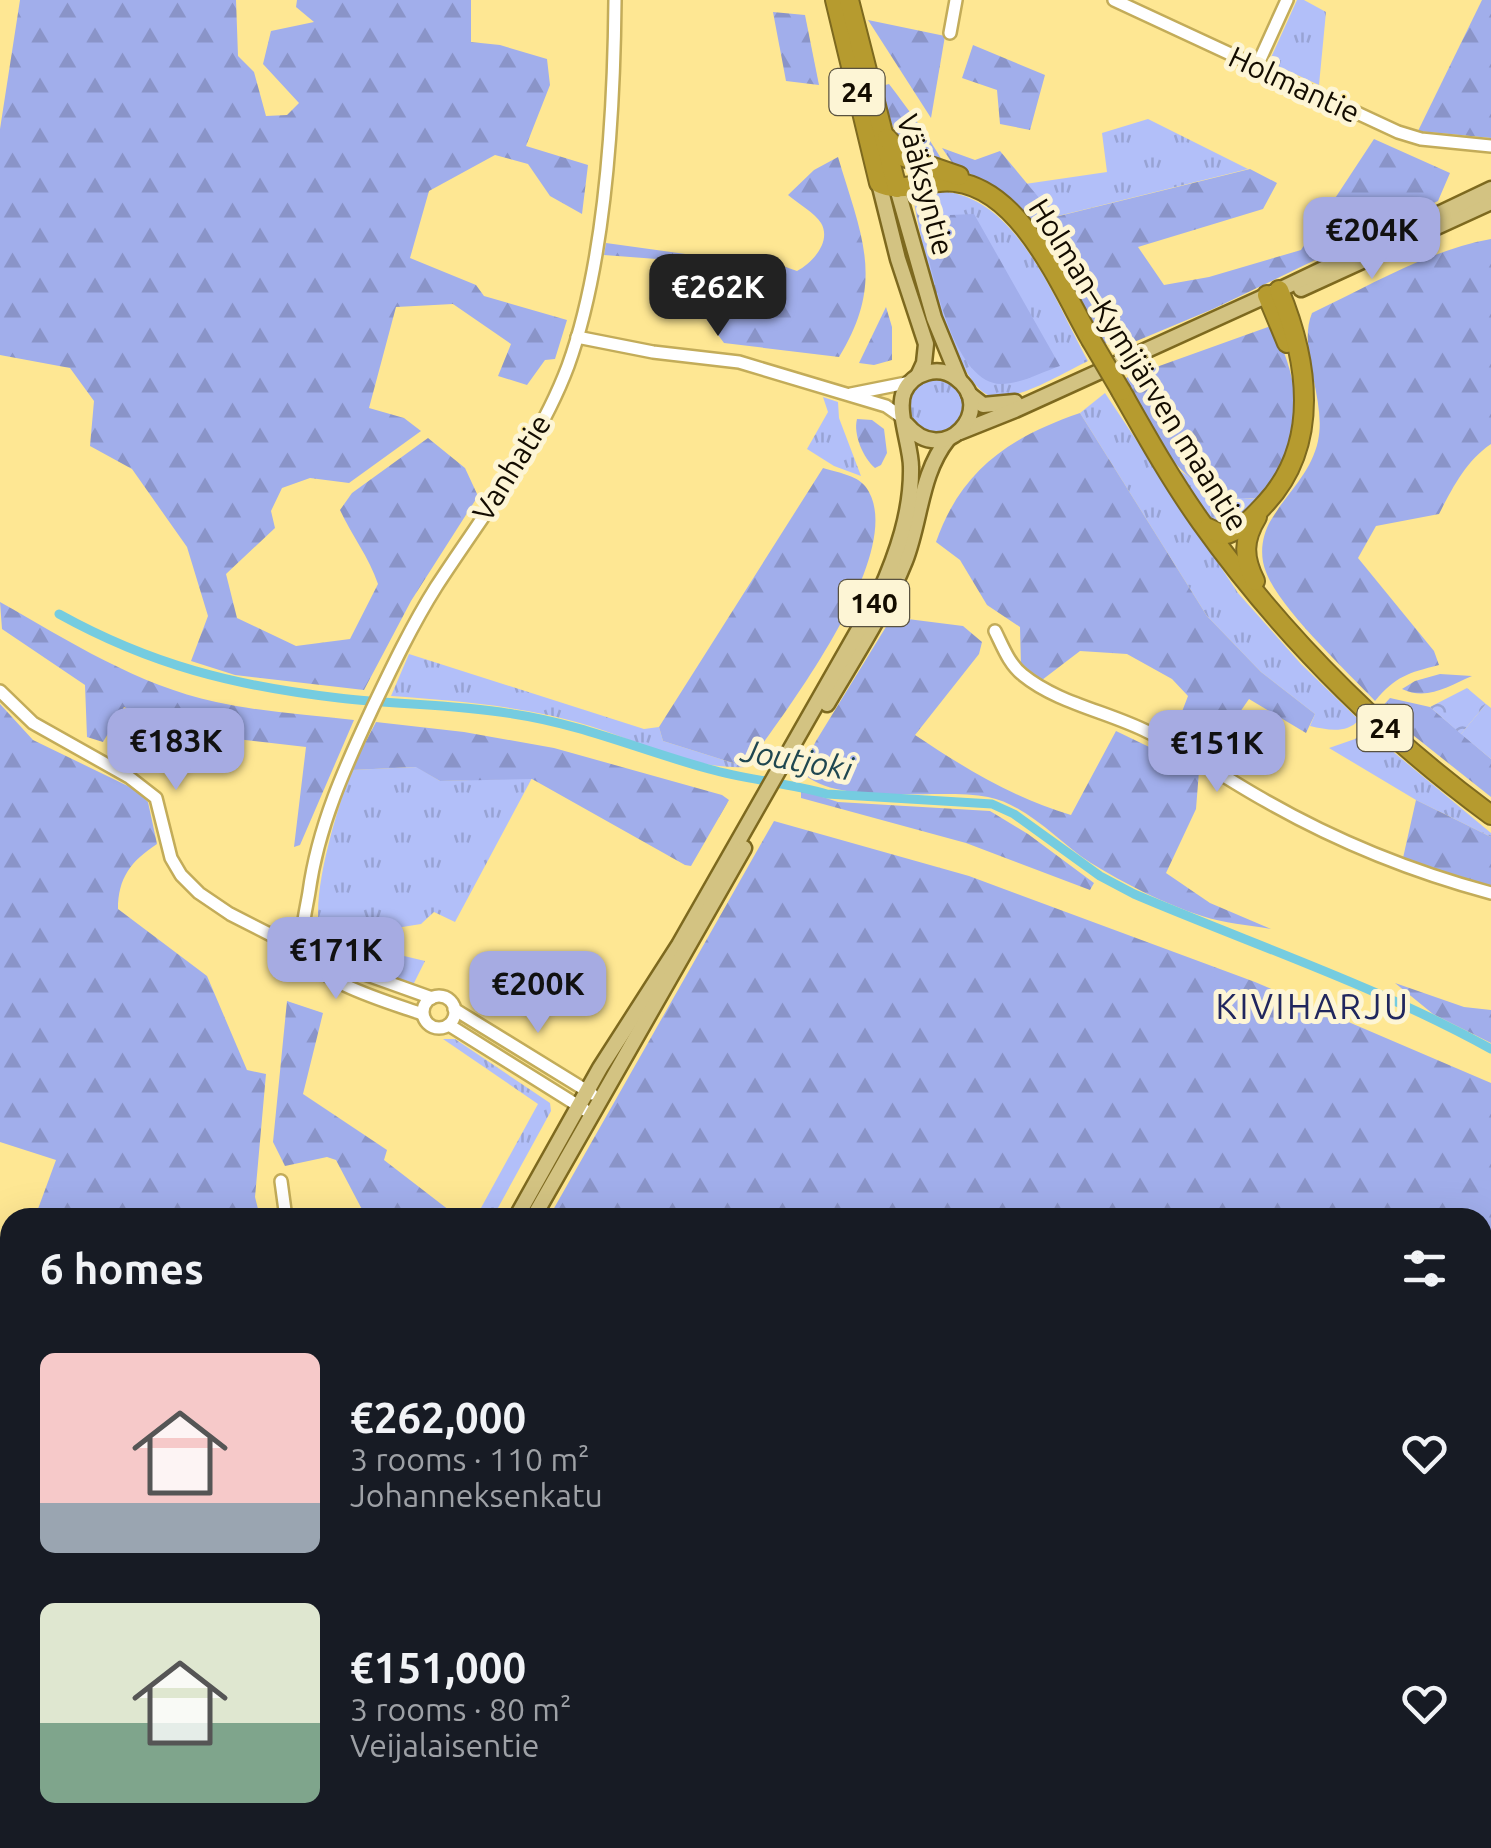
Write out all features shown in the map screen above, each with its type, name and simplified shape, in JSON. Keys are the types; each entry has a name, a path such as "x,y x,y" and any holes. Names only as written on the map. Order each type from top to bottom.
{"highway":[{"name":"Vääksyntie","path":"834,0 888,185"},
{"name":"Vääksyntie","path":"849,0 879,118 888,185"},
{"name":"24","path":"879,118 890,143 904,157 960,176 981,188"},
{"path":"888,185 948,181 981,188"},
{"name":"Holman–Kymijärven maantie","path":"981,188 1028,233 1200,521 1288,631 1362,707 1491,815"},
{"path":"1274,297 1301,376 1305,416 1300,449 1286,479 1248,533 1246,560 1254,580 1288,631"},
{"path":"1200,521 1217,534 1229,534 1262,508"}],"main road":[{"name":"Vääksyntie","path":"888,185 898,258 926,344 924,362 914,379"},
{"name":"Vääksyntie","path":"888,185 959,380"},
{"path":"1274,297 1491,189"},
{"path":"904,421 926,439 954,435 1491,202"},
{"path":"914,379 938,371 959,380 978,403 991,406 1055,392"},
{"name":"140","path":"538,1208 585,1110 600,1099 695,939 879,594 894,558 911,490 902,400 914,379"},
{"name":"140","path":"785,766 892,592 916,526 930,467 970,412 969,394"},
{"path":"522,1208 585,1110 586,1091 761,810"}],"street":[{"name":"Vanhatie","path":"308,940 307,906 326,818 346,767 434,590 548,410 578,336 598,232 610,118 616,0"},
{"path":"950,33 956,0"},
{"name":"Holmantie","path":"1114,0 1410,137 1488,146"},
{"path":"1257,66 1287,0"},
{"path":"578,336 652,352 739,362 886,406 904,421"},
{"path":"846,395 914,379"},
{"path":"995,631 1010,662 1032,682 1182,748 1267,802 1362,848 1455,884 1491,893"},
{"path":"0,692 33,723 129,777 156,798 171,858 199,893 270,935 290,942 308,940 334,963 432,998 446,998 454,1009 600,1099"},
{"path":"308,940 306,956 323,974 422,1014"},
{"path":"432,998 424,1004 422,1014 434,1028 448,1025 585,1110"},
{"path":"448,1025 454,1009"},
{"path":"281,1181 285,1208"}],"green space":[{"path":"20,0 236,0 238,56 254,72 266,116 287,115 299,103 263,64 271,31 314,22 296,7 297,0 471,0 471,42 500,45 547,59 550,85 526,146 588,165 582,214 550,196 528,164 495,155 429,191 410,258 476,285 484,296 567,320 555,359 545,360 527,385 498,376 511,344 453,304 396,307 369,408 404,418 421,431 349,483 310,478 282,488 271,511 275,528 226,574 237,618 296,646 350,639 378,584 340,510 352,493 428,438 465,468 478,496 411,601 364,690 235,675 191,661 208,616 187,547 132,469 90,446 94,401 70,368 0,355 0,129"},
{"path":"1297,0 1326,12 1319,85 1269,62"},
{"path":"1482,0 1491,0 1491,138 1418,131"},
{"path":"773,12 805,15 819,85 786,81"},
{"path":"868,20 945,36 931,118"},
{"path":"973,45 1045,75 1030,130 1000,124 997,90 962,78"},
{"path":"889,84 942,160 914,148 898,134 881,86"},
{"path":"1148,119 1248,169 1054,217 1025,184 1107,172 1102,133"},
{"path":"1374,139 1450,173 1438,201 1213,309 1127,345 1105,343 1040,228 1004,193 953,164 942,148 975,160 1000,151 1055,217 1250,169 1277,183 1263,209 1138,247 1164,285 1209,277 1301,250"},
{"path":"838,157 865,258 862,305 839,357 724,343 707,320 707,267 696,262 604,255 606,243 700,256 716,267 748,254 797,271 819,251 824,230 815,216 788,195 814,170"},
{"path":"937,191 965,196 990,210 1011,230 1046,281 1088,361 1005,397 994,397 979,388 952,342 917,221 914,202 920,194"},
{"path":"974,214 1060,366 1001,384 986,380 972,369 961,352 943,312 928,257 943,238 950,215"},
{"path":"1491,239 1491,444 1467,466 1439,514 1376,526 1358,558 1434,651 1439,665 1403,677 1375,701 1285,603 1266,572 1263,559 1268,526 1304,473 1318,441 1319,408 1308,327 1312,313 1377,281 1445,251"},
{"path":"886,307 892,327 892,360 874,365 859,363"},
{"path":"1274,328 1291,374 1296,416 1293,437 1275,478 1259,498 1232,497 1210,490 1174,462 1123,379"},
{"path":"938,378 958,386 966,406 958,426 938,434 918,426 910,406 918,386"},
{"path":"1105,393 1238,593 1301,664 1359,720 1354,724 1336,730 1310,726 1315,714 1261,672 1207,616 1080,413"},
{"path":"823,397 838,402 839,418 861,476 834,466 807,449 828,412"},
{"path":"1080,413 1207,616 1261,672 1315,714 1306,733 1249,699 1208,758 1173,735 1188,696 1172,679 1127,654 1080,651 1042,680 1021,667 1020,627 987,605 960,560 936,542 959,495 991,460 1031,433"},
{"path":"857,419 872,420 884,429 887,453 875,468 860,445"},
{"path":"823,468 861,482 875,513 872,548 837,630 746,767 663,741 659,727"},
{"path":"1176,468 1215,491 1259,498 1230,528 1210,521"},
{"path":"0,602 104,660 159,685 216,702 354,720 300,845 294,847 306,747 194,734 124,707 103,742 87,737 85,685 2,629"},
{"path":"892,617 963,626 982,642 979,654 915,735 990,781 1071,815 1116,731 1199,771 1196,809 1166,873 1210,903 1271,929 1210,918 1145,893 1091,863 1003,801 968,795 862,793 817,782 801,771"},
{"path":"409,654 644,729 659,727 663,741 746,767 687,760 590,726 517,709 391,696"},
{"path":"1440,674 1472,676 1429,693 1402,689 1415,681"},
{"path":"1467,688 1486,704 1461,734 1430,707"},
{"path":"1390,698 1430,707 1491,759 1491,797 1380,709"},
{"path":"0,704 33,740 134,789 148,802 157,844 128,871 120,888 118,909 207,976 247,1070 266,1074 255,1197 258,1208 38,1208 56,1160 0,1142"},
{"path":"1486,704 1491,708 1491,759 1461,734"},
{"path":"376,722 554,748 729,800 691,866 685,865 532,779 440,781 416,767 351,770"},
{"path":"1367,730 1491,833 1491,837 1416,800 1329,748"},
{"path":"417,767 440,781 532,778 455,922 434,912 421,924 390,929 400,955 425,961 413,985 356,967 336,956 320,934 318,913 324,862 351,770"},
{"path":"801,790 838,802 990,811 1094,883 1090,890 966,843 801,798"},
{"path":"1416,800 1491,837 1491,888 1403,858"},
{"path":"774,821 969,876 1255,982 1491,1083 1491,1208 554,1208"},
{"path":"1395,983 1464,1007 1491,1010 1491,1043 1433,1014"},
{"path":"287,1001 323,1013 303,1094 387,1150 384,1160 446,1208 361,1208 336,1160 327,1157 285,1166 273,1142"},
{"path":"443,1039 455,1039 550,1103 551,1111 498,1208 481,1208 538,1104"}],"waterway":[{"name":"Joutjoki","path":"59,614 127,647 229,680 339,698 470,708 538,718 709,769 827,794 992,804 1014,814 1100,876 1134,894 1360,986 1491,1049"}],"district":[{"name":"KIVIHARJU","path":"1313,1007"}]}
